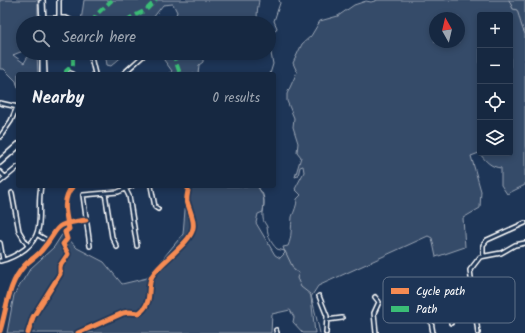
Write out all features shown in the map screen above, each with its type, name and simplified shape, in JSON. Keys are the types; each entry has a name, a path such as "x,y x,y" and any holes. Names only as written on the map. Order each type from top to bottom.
{"street":[{"path":"42,0 43,16"},
{"path":"59,0 59,16"},
{"path":"43,60 43,72"},
{"path":"92,60 95,72"},
{"path":"125,72 139,60"},
{"path":"0,103 16,107"},
{"path":"0,137 11,121 16,109"},
{"path":"0,160 16,146"},
{"path":"0,163 16,150"},
{"path":"0,182 16,169"},
{"path":"0,172 5,177"},
{"path":"0,244 2,260 11,258 28,246 38,235 41,188"},
{"path":"90,246 83,195 105,194 126,188 129,196 137,246"},
{"path":"151,188 155,207 158,209"},
{"path":"12,193 19,231 28,246"},
{"path":"105,194 112,237 117,247"},
{"path":"0,331 9,293 24,266 37,256 60,225 86,220"},
{"path":"483,256 485,242 525,223"},
{"path":"38,235 48,241"},
{"path":"471,277 470,271 483,256 501,253 515,245 525,243"},
{"path":"319,296 327,320 326,333"},
{"path":"375,297 379,302 374,313 376,333"},
{"path":"327,320 342,318"},
{"path":"431,323 433,333"},
{"path":"477,323 478,333"}],"shaded area":[{"path":"0,0 38,0 38,16 16,16 16,54 13,55 16,57 16,60 20,60 24,63 26,60 37,60 38,72 16,72 16,81 4,69 0,69"},
{"path":"84,0 259,0 257,16 176,16 177,12 173,4 163,5 154,16 82,16"},
{"path":"378,0 525,0 525,185 507,194 501,185 501,168 491,165 482,156 513,156 513,12 477,12 477,154 471,156 481,191 480,208 463,218 465,247 436,257 432,238 428,236 318,286 311,297 315,333 303,333 293,322 294,317 290,310 272,314 271,333 7,333 14,295 30,269 54,247 63,233 77,248 104,262 122,284 147,278 183,234 187,188 258,188 263,195 264,205 263,212 258,214 256,223 275,255 280,258 285,253 283,247 288,246 291,236 292,217 297,199 301,195 295,189 304,172 303,166 300,167 298,176 295,177 301,157 297,152 298,143 293,127 294,118 287,101 287,94 297,72 293,63 302,44 311,36 320,21 338,16 354,5 366,1 371,2"},
{"path":"106,60 118,60 111,66 107,65"},
{"path":"164,60 203,60 203,62 199,65 198,72 171,72 172,71"}],"waterway":[{"path":"276,16 280,3 279,0"},
{"path":"509,0 513,9 517,10 525,34"},
{"path":"276,26 276,29"},
{"path":"271,72 273,64 272,60"},
{"path":"259,188 264,199 263,219 270,239 277,249 285,251 294,270 299,273 297,278 301,287 310,294 312,299 320,333"}],"marked path":[{"path":"96,16 112,0"},
{"path":"134,16 146,10 156,0"},
{"path":"66,72 73,65 73,60"},
{"path":"175,60 179,72"}],"cycle path":[{"path":"28,333 33,317 60,274 60,266 68,254 63,244 67,239 65,232 69,229 65,207 67,196 71,188"},
{"path":"78,333 123,313 139,313 144,309 147,305 150,280 152,276 156,270 182,246 191,234 193,222 192,214 187,201 188,188"},
{"path":"0,331 11,288 19,272 41,251 58,228 66,224 86,220"}]}
